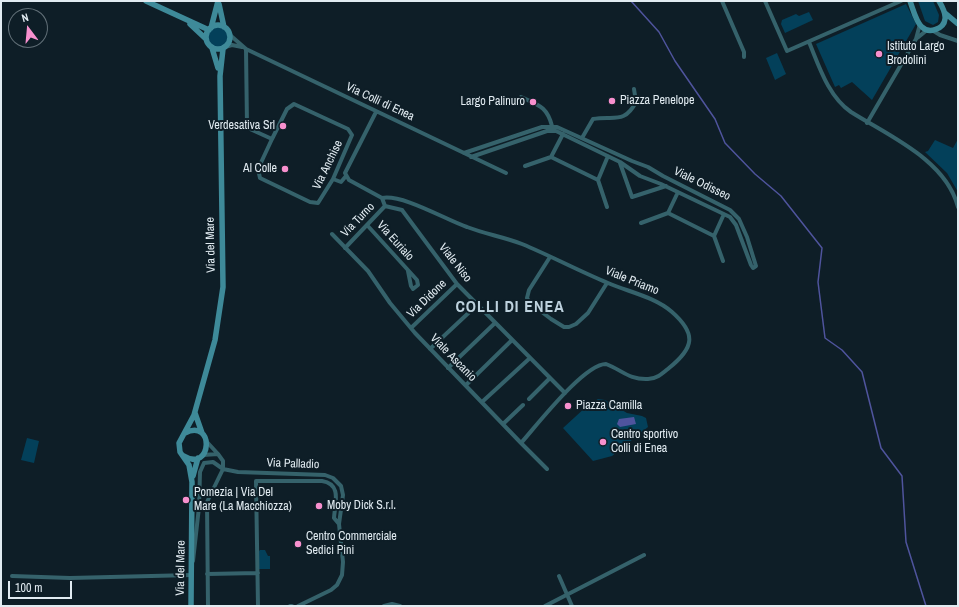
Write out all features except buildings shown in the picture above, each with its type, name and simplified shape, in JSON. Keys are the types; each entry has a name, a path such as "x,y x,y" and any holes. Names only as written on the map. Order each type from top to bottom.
{"main road":[{"path":"146,1 185,20 210,29 219,26 224,27"},
{"path":"185,20 206,39 212,48 224,48 229,41 230,35 224,27 218,1"},
{"path":"206,39 218,1"},
{"path":"910,1 920,24 930,30 941,26 958,24"},
{"path":"940,1 945,13 945,20 941,26"},
{"path":"945,13 958,24"},
{"name":"Via del Mare","path":"212,48 220,76"},
{"name":"Via del Mare","path":"191,606 192,482 189,468 184,456 180,452 178,443 191,423 195,410 216,336 223,287 220,76 224,48"},
{"name":"Via del Mare","path":"192,482 200,456 206,451 207,442 197,423 195,410"},
{"path":"184,433 194,430 202,434"},
{"path":"184,456 191,459 200,456"}],"street":[{"path":"722,1 744,52 744,57"},
{"path":"765,1 787,51 901,1"},
{"path":"867,123 916,39 920,24"},
{"path":"941,26 944,36"},
{"path":"916,39 930,30 958,41"},
{"name":"Via Colli di Enea","path":"230,35 246,49"},
{"path":"809,42 826,81 838,101 867,123 915,152 930,163 948,183 958,207"},
{"name":"Via Colli di Enea","path":"224,48 234,45 246,49 506,173"},
{"path":"246,49 247,126 250,129 272,139"},
{"path":"582,138 593,119 620,118 626,116 636,102 634,89"},
{"path":"464,153 542,127 552,126 549,114 544,108 521,97"},
{"name":"Via Anchise","path":"294,104 349,130 352,134 351,140 322,200 316,204 260,178 258,169 272,139 287,109 294,104"},
{"path":"376,112 345,170 346,176 382,198 385,206 402,210 406,202"},
{"name":"Viale Odisseo","path":"472,157 550,130 563,134 620,162 649,180 666,186 724,214 735,223 751,265 755,268 757,264 751,246 736,216 726,207 692,191 654,170 552,126"},
{"path":"526,132 529,137"},
{"path":"525,166 551,157 563,134"},
{"path":"607,207 598,180 608,156"},
{"path":"551,157 598,180"},
{"path":"620,162 632,197 666,186"},
{"path":"634,172 635,167 639,164"},
{"path":"649,180 654,176 654,170"},
{"path":"332,179 341,182 346,176"},
{"path":"690,197 692,191"},
{"path":"668,213 678,192"},
{"name":"Viale Priamo","path":"382,198 390,198 406,202 465,227 517,242 607,283 656,302 670,310 686,329 689,340 689,348 681,358 655,378 648,379 632,377 610,366 602,364 592,368 565,393"},
{"name":"Via Turno","path":"345,248 385,206"},
{"name":"Viale Niso","path":"402,210 457,284 565,393"},
{"path":"641,222 668,213 714,236 723,261"},
{"path":"714,236 724,214"},
{"name":"Via Eurialo","path":"367,225 408,271"},
{"name":"Viale Ascanio","path":"332,234 368,270 390,303 410,328 548,469"},
{"path":"550,257 529,290 527,298 530,303 564,327 572,326 586,315 607,283"},
{"name":"Via Didone","path":"410,328 457,284"},
{"path":"430,349 477,305"},
{"path":"448,368 495,323"},
{"path":"466,385 512,340"},
{"path":"482,402 530,358"},
{"path":"529,398 550,378"},
{"path":"521,442 565,393"},
{"path":"503,424 523,405"},
{"path":"207,442 223,461 223,469 207,500 208,606"},
{"path":"200,456 218,454"},
{"name":"Via Palladio","path":"192,567 199,507 201,468 204,463 210,461 216,463 223,469 241,473 316,474 331,477 339,484 343,493 339,524 344,565 341,578 331,590 298,606"},
{"path":"258,606 256,480 322,481 331,484 336,492 334,518 339,524"},
{"path":"545,606 644,555"},
{"path":"207,574 258,573"},
{"path":"12,576 70,578 192,575"},
{"path":"559,576 572,606"},
{"path":"384,606 394,604 400,606"}],"shaded area":[{"path":"918,1 933,1 939,15 938,22 933,25 925,21"},
{"path":"906,4 916,24 872,100 852,82 841,88 839,85 835,87 816,44"},
{"path":"809,12 813,20 785,33 781,24 782,20 796,14 799,16"},
{"path":"218,27 225,30 228,37 225,44 218,47 211,44 208,37 211,30"},
{"path":"777,53 786,74 775,80 766,58"},
{"path":"958,139 958,192 947,173 925,152 928,151 935,140 953,148"},
{"name":"Centro sportivo Colli di Enea","path":"598,399 605,400 627,413 646,418 648,427 612,456 593,461 563,428 587,406"},
{"path":"27,438 39,441 34,463 21,460"},
{"path":"260,550 265,550 268,556 270,556 270,569 259,569"}],"water":[{"path":"634,417 636,424 620,427 617,424 619,419"}],"waterway":[{"path":"631,1 659,32 675,61 715,119 725,143 755,174 781,196 822,248 818,282 825,338 842,350 862,372 881,448 902,476 906,542 926,606"}],"place":[{"name":"Istituto Largo Brodolini","path":"879,54"},
{"name":"Piazza Penelope","path":"612,101"},
{"name":"Largo Palinuro","path":"533,102"},
{"name":"Verdesativa Srl","path":"283,126"},
{"name":"Al Colle","path":"285,169"},
{"name":"Piazza Camilla","path":"568,406"},
{"name":"Centro sportivo Colli di Enea","path":"603,442"},
{"name":"Pomezia | Via Del Mare (La Macchiozza)","path":"186,500"},
{"name":"Moby Dick S.r.l.","path":"319,506"},
{"name":"Centro Commerciale Sedici Pini","path":"298,544"}],"district":[{"name":"COLLI DI ENEA","path":"510,308"}]}
